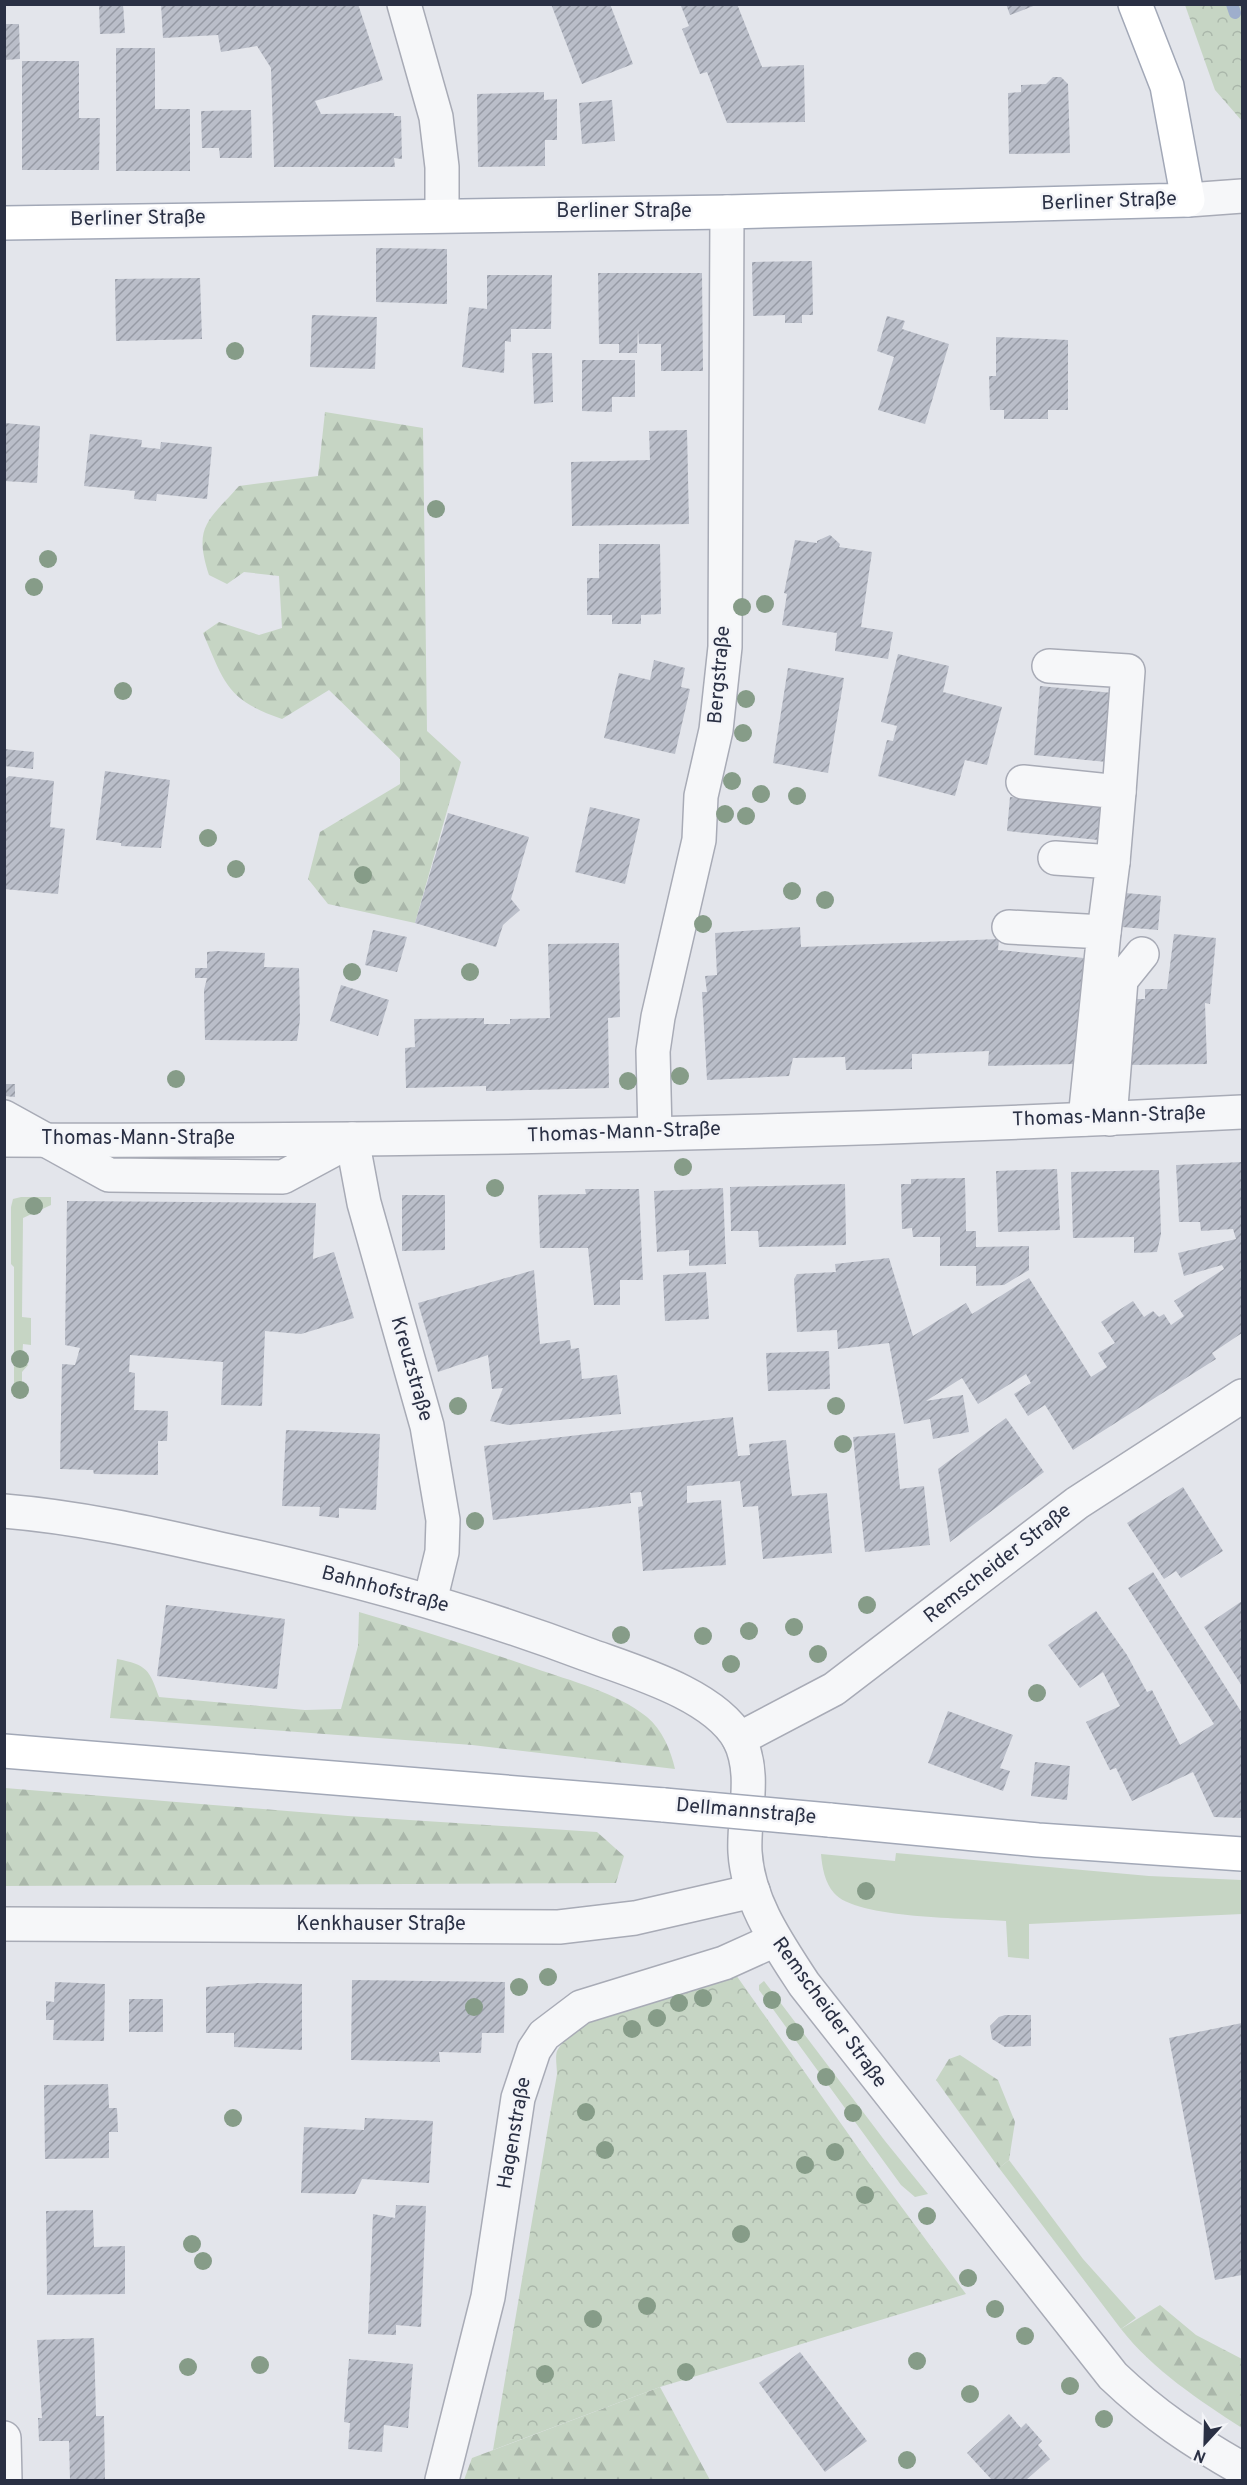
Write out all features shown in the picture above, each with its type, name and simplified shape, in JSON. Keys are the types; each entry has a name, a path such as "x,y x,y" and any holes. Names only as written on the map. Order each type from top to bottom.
{"main road":[{"path":"1135,4 1167,86 1188,200"},
{"name":"Berliner Straße","path":"4,223 442,214 727,212 1188,200"},
{"name":"Dellmannstraße","path":"4,1751 664,1805 1038,1840 1242,1854"}],"street":[{"path":"404,4 436,117 442,167 442,214"},
{"name":"Berliner Straße","path":"1188,200 1242,196"},
{"name":"Bergstraße","path":"655,1133 653,1051 658,1017 699,840 701,796 716,730 725,647 727,212"},
{"path":"1049,666 1128,671 1113,862 1104,932 1098,1119"},
{"path":"1023,782 1119,792"},
{"path":"1055,858 1113,862"},
{"path":"1009,927 1104,932"},
{"path":"1098,1119 1121,980 1143,954"},
{"name":"Thomas-Mann-Straße","path":"4,1140 352,1139 655,1133 1098,1119 1242,1112"},
{"path":"4,1117 45,1139"},
{"name":"Kreuzstraße","path":"352,1139 364,1203 427,1426 443,1520 442,1552 430,1601"},
{"name":"Remscheider Straße","path":"1242,1396 1077,1503 834,1689 739,1739 749,1785 745,1850 753,1891 764,1922 804,1984 1113,2376 1146,2408 1188,2438 1242,2469"},
{"name":"Bahnhofstraße","path":"4,1511 172,1538 280,1562 430,1601 552,1641 670,1686 710,1710 739,1739"},
{"name":"Kenkhauser Straße","path":"4,1924 560,1926 636,1918 753,1891"},
{"name":"Hagenstraße","path":"442,2481 488,2297 518,2098 534,2050 544,2035 581,2007 724,1963 775,1940"},
{"path":"4,2438 5,2481"}],"green space":[{"path":"1185,5 1242,5 1242,121 1215,90"},
{"path":"325,412 423,428 427,731 461,762 415,923 328,904 308,879 320,832 400,784 400,759 329,690 282,719 250,705 230,688 223,678 203,633 219,622 259,635 282,628 279,576 244,572 227,584 209,575 204,559 203,535 206,525 239,486 318,476"},
{"path":"51,1197 51,1205 23,1218 22,1317 31,1318 31,1345 23,1344 22,1358 28,1365 22,1372 22,1394 14,1394 14,1267 11,1264 11,1207 13,1199"},
{"path":"359,1612 447,1639 607,1694 635,1708 652,1722 668,1748 675,1769 472,1745 110,1718 117,1659 141,1666 146,1670 159,1697 305,1710 341,1709 358,1646"},
{"path":"5,1788 348,1816 597,1832 624,1856 616,1883 5,1886"},
{"path":"896,1853 1149,1876 1242,1880 1242,1914 1029,1924 1029,1959 1008,1957 1006,1921 914,1916 865,1908 846,1902 828,1885 821,1854 895,1861"},
{"path":"736,1975 866,2159 966,2294 660,2387 493,2450 557,2074 557,2051 570,2035 588,2022 612,2011"},
{"path":"764,1981 928,2194 915,2197 901,2185 759,1990 759,1985"},
{"path":"960,2055 998,2080 1015,2122 1009,2160 999,2168 936,2080 949,2059"},
{"path":"1009,2160 1083,2259 1136,2318 1121,2329 999,2168"},
{"path":"1160,2305 1196,2335 1242,2359 1242,2428 1162,2371 1121,2329"},
{"path":"660,2387 710,2480 464,2480 472,2458"}],"building":[{"path":"99,4 123,4 125,33 100,34"},
{"path":"161,4 358,4 383,80 315,101 321,114 394,113 394,116 401,116 402,159 394,158 395,167 274,167 271,68 257,46 221,52 218,35 163,38"},
{"path":"551,4 610,4 633,64 582,84"},
{"path":"686,4 737,4 762,67 804,65 805,122 727,123 707,72 700,74 682,29 689,26 681,6"},
{"path":"1006,4 1036,4 1036,5 1010,15"},
{"path":"4,24 19,24 20,59 4,60"},
{"path":"116,48 155,48 155,109 190,109 190,171 116,171"},
{"path":"22,61 79,61 79,118 100,118 99,170 22,170"},
{"path":"1053,77 1061,77 1068,84 1070,153 1009,154 1008,93 1021,92 1021,85 1046,84"},
{"path":"544,92 544,100 557,99 557,140 545,140 545,166 478,167 477,94"},
{"path":"612,100 615,141 582,144 579,103"},
{"path":"251,110 252,158 220,158 219,148 202,148 201,111"},
{"path":"376,248 447,249 447,304 376,302"},
{"path":"812,261 813,315 802,315 802,323 785,323 785,315 753,316 752,262"},
{"path":"598,273 702,273 703,371 661,371 661,344 639,344 638,328 637,353 619,353 619,344 599,344"},
{"path":"487,275 552,275 551,329 511,329 511,342 505,341 504,373 462,367 469,307 487,309"},
{"path":"200,278 202,339 116,341 115,279"},
{"path":"312,315 377,317 375,369 310,367"},
{"path":"887,316 905,321 902,329 949,344 925,424 878,410 894,357 877,351"},
{"path":"996,337 1068,340 1068,410 1048,410 1048,419 1004,419 1004,410 990,410 989,376 996,376"},
{"path":"532,353 552,353 553,402 534,404"},
{"path":"582,360 635,360 635,397 612,397 612,412 582,411"},
{"path":"4,423 40,426 37,483 4,481"},
{"path":"687,430 689,524 572,526 571,462 650,460 649,431"},
{"path":"90,434 142,440 141,447 160,449 161,442 212,447 207,499 157,494 156,501 134,499 135,491 84,486"},
{"path":"830,535 840,544 839,547 872,552 861,627 893,632 888,659 835,651 837,633 782,625 787,594 784,593 795,540 817,543"},
{"path":"599,544 660,544 661,614 641,615 641,624 612,624 612,615 587,615 587,578 599,578"},
{"path":"898,654 949,666 943,692 1002,707 987,765 965,760 955,796 878,776 887,740 893,741 897,726 881,722"},
{"path":"654,660 685,668 681,687 690,689 675,754 604,738 619,673 650,680"},
{"path":"788,668 844,678 828,773 773,763"},
{"path":"1040,686 1113,693 1107,762 1034,755"},
{"path":"4,749 34,752 33,769 4,766"},
{"path":"105,771 170,780 161,848 121,846 121,843 96,840"},
{"path":"9,776 54,781 50,827 65,829 58,894 4,889 4,780"},
{"path":"1010,797 1102,806 1099,840 1007,831"},
{"path":"590,807 640,819 625,884 575,872"},
{"path":"448,813 529,837 511,899 520,910 503,925 496,947 415,923"},
{"path":"1125,893 1161,896 1158,930 1122,927"},
{"path":"800,927 801,947 999,939 998,950 1084,958 1075,1064 988,1066 989,1051 912,1054 912,1069 846,1070 845,1057 793,1058 789,1076 707,1080 702,992 707,992 705,976 717,975 715,933"},
{"path":"373,930 407,937 397,972 365,965"},
{"path":"1174,934 1216,938 1210,1004 1205,1003 1207,1064 1128,1065 1126,999 1145,999 1145,989 1167,989"},
{"path":"619,943 620,1017 608,1018 609,1088 486,1091 486,1086 406,1088 405,1048 415,1047 414,1019 484,1018 484,1024 510,1024 510,1019 550,1018 548,944"},
{"path":"207,952 265,953 264,967 299,968 300,1019 297,1041 205,1040 204,990 207,978 195,978 195,968 207,968"},
{"path":"341,985 389,1000 378,1036 330,1021"},
{"path":"4,1084 15,1084 15,1097 4,1096"},
{"path":"1242,1162 1242,1333 1212,1353 1216,1359 1073,1450 1045,1405 1028,1416 1014,1394 1031,1383 1026,1374 978,1404 962,1378 926,1401 963,1395 969,1432 933,1439 930,1419 904,1424 889,1343 838,1349 837,1330 797,1332 794,1279 797,1274 836,1272 835,1264 889,1258 913,1336 966,1303 972,1314 1029,1278 1091,1377 1107,1367 1098,1353 1115,1343 1101,1322 1133,1301 1144,1317 1153,1311 1159,1317 1164,1314 1171,1325 1184,1316 1174,1301 1224,1269 1222,1265 1184,1276 1178,1253 1236,1239 1233,1229 1201,1231 1200,1222 1179,1222 1176,1165"},
{"path":"1057,1169 1060,1230 998,1232 996,1171"},
{"path":"1159,1170 1161,1234 1157,1252 1134,1253 1134,1237 1073,1238 1071,1172"},
{"path":"965,1178 966,1231 976,1231 976,1247 1029,1246 1029,1270 1004,1285 976,1286 976,1266 940,1266 940,1237 913,1237 912,1228 902,1229 901,1184 911,1184 911,1179"},
{"path":"845,1184 846,1245 759,1247 758,1231 731,1231 730,1187"},
{"path":"723,1188 726,1264 689,1266 689,1250 657,1252 654,1191"},
{"path":"585,1189 639,1189 643,1280 620,1280 620,1305 594,1305 588,1248 540,1248 538,1195 586,1194"},
{"path":"402,1195 445,1195 445,1250 402,1251"},
{"path":"67,1201 316,1203 313,1259 334,1252 354,1318 301,1334 265,1331 262,1406 221,1405 223,1362 130,1355 129,1372 135,1373 134,1410 168,1411 167,1441 158,1441 158,1475 94,1474 93,1470 60,1469 62,1364 75,1365 80,1348 65,1345"},
{"path":"534,1270 540,1344 570,1340 571,1349 579,1348 582,1379 617,1375 621,1414 508,1425 490,1421 503,1388 492,1389 488,1355 438,1372 418,1303"},
{"path":"706,1272 709,1319 665,1321 663,1275"},
{"path":"829,1351 830,1389 768,1391 766,1353"},
{"path":"733,1417 738,1456 750,1455 749,1444 786,1440 792,1496 827,1493 832,1553 763,1559 758,1506 743,1507 740,1481 687,1486 687,1503 721,1500 726,1565 643,1571 638,1507 643,1506 641,1492 630,1493 631,1503 493,1520 484,1446"},
{"path":"1006,1418 1044,1472 950,1542 938,1469"},
{"path":"286,1430 380,1434 376,1510 339,1508 339,1518 319,1516 320,1507 282,1506"},
{"path":"895,1433 900,1489 924,1486 930,1545 865,1552 853,1437"},
{"path":"1183,1487 1223,1551 1181,1578 1176,1571 1164,1579 1127,1523"},
{"path":"1153,1572 1242,1713 1242,1818 1214,1817 1193,1772 1132,1801 1116,1768 1110,1770 1086,1722 1120,1706 1103,1672 1080,1688 1048,1645 1096,1611 1127,1655 1147,1692 1152,1690 1180,1745 1214,1724 1128,1588"},
{"path":"1242,1601 1242,1686 1204,1627"},
{"path":"166,1605 285,1619 277,1689 157,1676"},
{"path":"948,1711 1013,1735 1000,1768 1010,1771 1003,1791 928,1763"},
{"path":"1035,1762 1070,1766 1067,1800 1031,1796"},
{"path":"352,1980 505,1982 504,2033 482,2033 481,2053 439,2052 440,2062 351,2060"},
{"path":"55,1982 105,1984 104,2041 53,2040 54,2020 46,2020 46,2001 54,2002"},
{"path":"258,1983 302,1984 302,2050 234,2047 234,2033 206,2033 206,1987"},
{"path":"129,1999 163,1999 163,2032 129,2032"},
{"path":"1031,2015 1031,2046 1005,2047 992,2039 990,2026 999,2017"},
{"path":"1242,2023 1242,2275 1215,2280 1169,2038"},
{"path":"108,2084 109,2108 117,2108 118,2132 109,2132 109,2158 45,2159 44,2085"},
{"path":"365,2118 433,2121 429,2183 362,2179 355,2194 301,2193 304,2127 364,2130"},
{"path":"396,2205 426,2206 421,2327 396,2325 396,2335 368,2334 373,2214 395,2218"},
{"path":"93,2210 94,2247 125,2246 125,2294 47,2295 46,2211"},
{"path":"94,2338 96,2416 104,2416 105,2480 70,2480 69,2441 39,2441 38,2418 42,2418 37,2340"},
{"path":"800,2352 867,2441 825,2472 759,2383"},
{"path":"349,2359 413,2364 408,2428 384,2425 382,2452 348,2449 350,2423 344,2422"},
{"path":"1009,2414 1021,2428 1026,2423 1042,2441 1038,2445 1050,2459 1026,2480 992,2480 967,2453"}],"waterway":[{"path":"1232,4 1235,13"}]}
